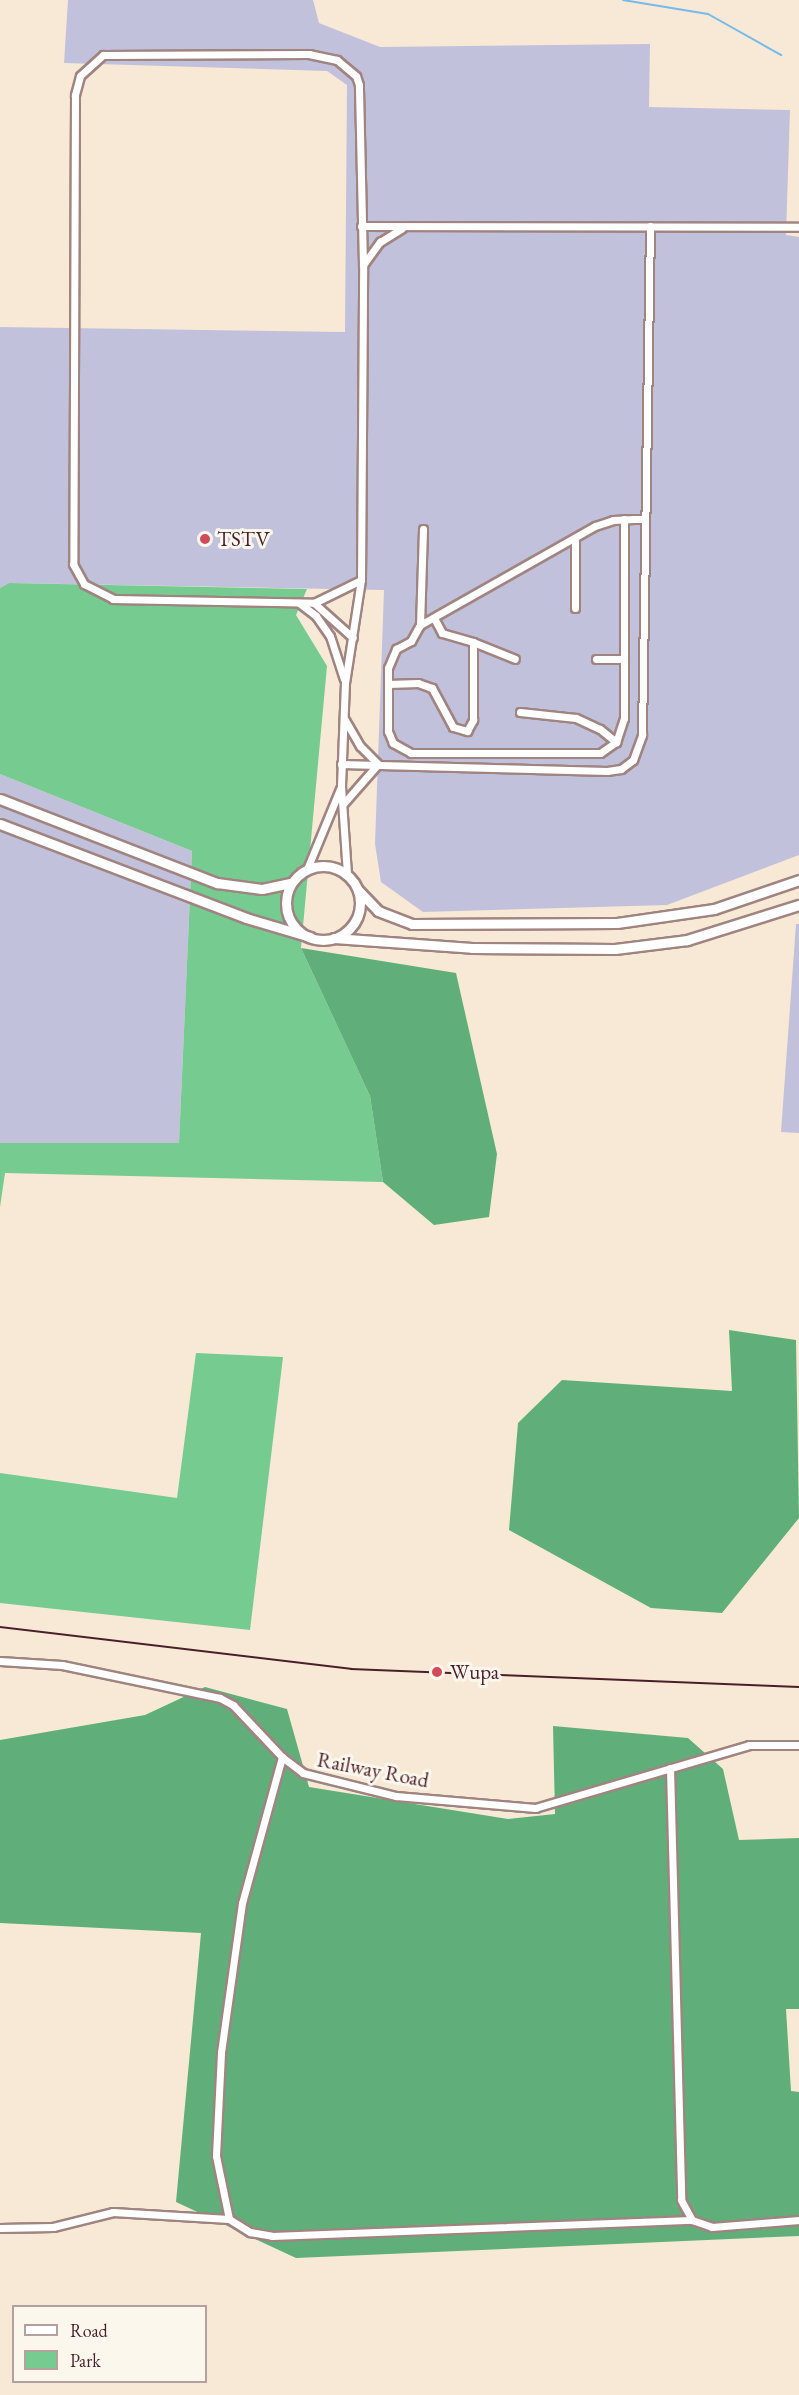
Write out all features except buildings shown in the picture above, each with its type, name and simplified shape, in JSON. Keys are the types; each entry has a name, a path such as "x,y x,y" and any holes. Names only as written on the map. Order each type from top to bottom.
{"street":[{"path":"347,874 341,764 345,683 361,580 363,265 359,85 356,76 337,60 309,54 117,52 91,62 80,76 75,94 73,564 84,584 113,599 314,603 361,580"},
{"path":"361,226 404,228 799,226"},
{"path":"341,764 607,771 621,769 633,760 642,735 650,226"},
{"path":"363,265 380,242 404,228"},
{"path":"420,625 595,526 624,519 645,519"},
{"path":"423,529 420,625 411,641 396,649 388,668 388,731 393,743 411,753 600,753 616,742 624,718 624,519"},
{"path":"575,538 575,608"},
{"path":"297,602 316,616 330,636 345,683"},
{"path":"314,603 353,638"},
{"path":"434,618 442,633 515,658"},
{"path":"388,684 417,683 432,688 453,727 467,731 473,720 473,642"},
{"path":"596,659 624,659"},
{"path":"520,712 576,718 600,729 616,742"},
{"path":"344,718 360,746 378,765"},
{"path":"343,804 378,765"},
{"path":"310,938 296,928 287,915 285,898 291,883 307,869 341,786"},
{"path":"0,799 217,883 262,889 291,883"},
{"path":"0,824 246,918 310,938 472,948 615,949 687,940 799,905"},
{"path":"307,869 334,867 347,874 358,890 378,911 412,924 617,923 714,909 799,880"},
{"path":"334,938 353,924 358,914 358,890"},
{"name":"Railway Road","path":"0,1661 62,1665 220,1698 233,1705 282,1757 314,1777 396,1796 535,1808 749,1745 799,1746"},
{"path":"229,2219 216,2156 221,2053 242,1903 282,1757"},
{"path":"670,1768 681,2200 692,2220"},
{"path":"0,2228 53,2227 113,2212 229,2219 250,2232 272,2236 692,2220 712,2227 799,2220"}],"shaded area":[{"path":"68,0 313,0 319,23 380,47 650,44 649,107 790,110 786,235 799,237 799,855 667,905 423,912 381,882 375,844 384,590 9,583 0,588 0,327 345,332 347,85 327,71 64,63"},
{"path":"0,774 192,851 179,1143 0,1143"},
{"path":"796,924 799,924 799,1133 781,1132"}],"green space":[{"path":"9,583 307,589 296,615 327,666 301,948 370,1096 383,1182 5,1173 0,1207 0,1143 179,1143 192,851 0,774 0,588"},
{"path":"301,948 456,973 497,1154 489,1217 434,1225 383,1182 370,1096"},
{"path":"729,1330 796,1340 799,1518 722,1613 651,1608 509,1530 518,1423 562,1380 732,1391"},
{"path":"196,1353 283,1357 250,1630 0,1603 0,1473 177,1498"},
{"path":"205,1687 287,1709 309,1787 508,1819 555,1814 553,1726 688,1738 723,1769 739,1840 799,1838 799,2009 786,2009 791,2091 799,2092 799,2236 296,2258 176,2202 201,1933 0,1923 0,1740 145,1715"}],"waterway":[{"path":"623,0 708,14 781,55"}],"tram line":[{"path":"0,1627 351,1669 799,1687"}],"place":[{"name":"TSTV","path":"205,539"},
{"name":"Wupa","path":"437,1672"}]}
